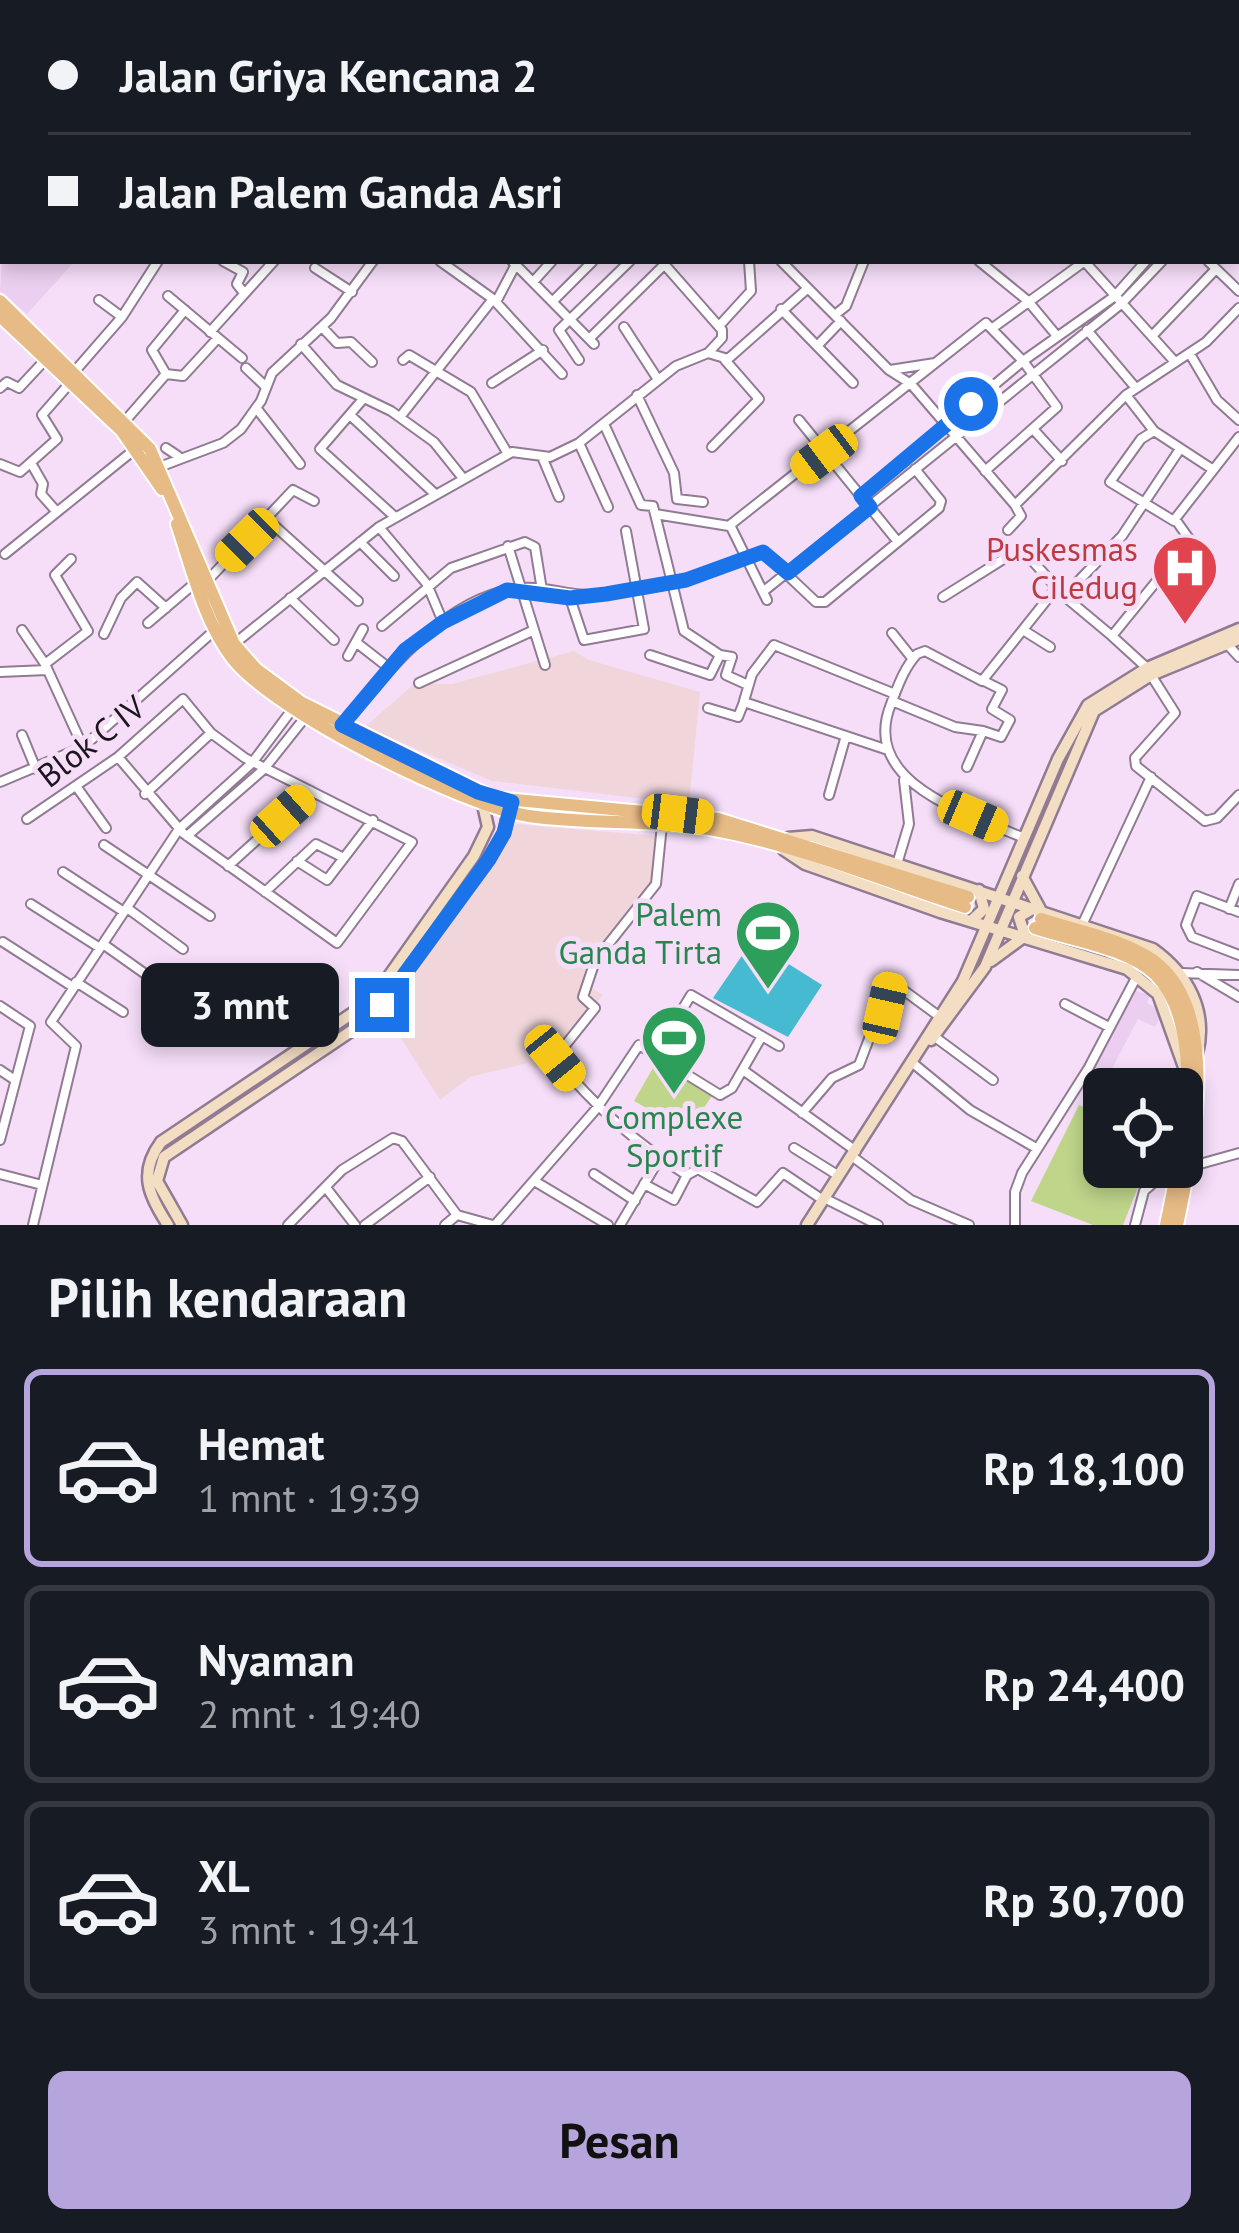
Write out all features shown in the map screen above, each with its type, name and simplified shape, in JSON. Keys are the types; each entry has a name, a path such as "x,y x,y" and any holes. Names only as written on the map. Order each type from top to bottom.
{"main road":[{"path":"0,301 46,359 125,421 156,467 202,581 235,644 302,709 511,807 714,830 784,843"},
{"path":"0,316 17,324 140,444"},
{"path":"202,581 216,629 250,677 484,805 718,819 971,905"},
{"path":"1035,920 1132,949 1165,970 1186,1004 1197,1054 1195,1068"},
{"path":"1035,920 1156,975 1176,1008 1184,1067"},
{"path":"1166,1225 1175,1188"},
{"path":"1177,1225 1179,1188"}],"street":[{"path":"0,464 16,473 57,439 42,415 122,317 156,264"},
{"path":"228,264 243,272 237,286 244,292"},
{"path":"166,374 183,376 244,292 254,289 272,264"},
{"path":"156,467 230,440 257,409 275,368 322,327 371,264"},
{"path":"444,264 495,301 562,374"},
{"path":"400,417 495,301 514,264"},
{"path":"515,264 592,341 665,264"},
{"path":"533,282 549,264"},
{"path":"553,301 590,264"},
{"path":"579,360 558,335 627,264"},
{"path":"235,644 379,527 434,493 508,454 543,459 578,443 637,391 708,353 722,338 719,326 667,264"},
{"path":"719,326 736,313 752,289 746,282 754,271 750,264"},
{"path":"784,264 889,370 911,384 1015,506 1021,516 1008,530"},
{"path":"817,346 846,306 863,264"},
{"path":"986,264 1028,301 1057,336"},
{"path":"994,327 1081,264"},
{"path":"1088,264 1175,362"},
{"path":"861,496 1023,361 1118,300 1144,264"},
{"path":"729,526 765,596 1031,371 1087,330 1159,264"},
{"path":"1211,264 1239,291"},
{"path":"315,268 352,292"},
{"path":"1153,337 1216,269"},
{"path":"725,360 807,289"},
{"path":"168,296 266,387"},
{"path":"99,299 122,317"},
{"path":"1015,506 1126,395 1190,354 1239,308"},
{"path":"781,309 853,383"},
{"path":"166,374 152,350 185,310"},
{"path":"655,514 729,526 982,323 994,327 1057,407 985,471"},
{"path":"322,327 336,343 351,342 373,362"},
{"path":"624,327 657,378"},
{"path":"1087,330 1136,387"},
{"path":"301,344 338,385 400,417 434,442 462,477"},
{"path":"492,383 543,350"},
{"path":"708,353 725,360 759,399 712,448"},
{"path":"1190,354 1217,400 1239,420"},
{"path":"403,360 409,355 436,368 472,394 508,454"},
{"path":"0,388 8,382 18,388 46,359"},
{"path":"889,370 937,362"},
{"path":"125,421 166,374"},
{"path":"637,391 674,473 677,499 703,502"},
{"path":"1126,395 1154,431 1212,469"},
{"path":"364,398 320,449 395,517"},
{"path":"257,409 300,464"},
{"path":"350,415 434,493"},
{"path":"799,420 898,542"},
{"path":"604,424 641,505 652,506 684,631 720,655 732,657 726,675 748,685"},
{"path":"1033,429 1062,461"},
{"path":"1112,636 1190,540 1174,521 1110,482 1141,439 1154,431"},
{"path":"1174,521 1239,437"},
{"path":"578,443 608,507"},
{"path":"5,554 140,444"},
{"path":"166,448 178,456"},
{"path":"1064,596 1122,536 1180,449"},
{"path":"543,459 559,497"},
{"path":"32,463 43,484 41,494 56,511"},
{"path":"342,725 389,668 443,622 520,588 570,598 636,589 671,583 766,552 816,602 825,602 941,504 915,469"},
{"path":"148,623 202,581 293,490 314,501"},
{"path":"267,519 358,602"},
{"path":"379,527 427,584 443,622"},
{"path":"570,598 584,640 635,634 645,625 626,531"},
{"path":"360,542 394,576"},
{"path":"382,626 427,584 525,542 535,547 542,590"},
{"path":"508,546 545,664"},
{"path":"943,597 1021,548 1064,596 1149,671 1175,713 1136,758 1136,766 1204,821 1217,818 1239,795"},
{"path":"0,672 46,667 88,631 55,575 71,559"},
{"path":"104,634 121,598 137,582 166,608"},
{"path":"983,680 1057,587"},
{"path":"290,598 334,640"},
{"path":"0,782 82,747 216,629"},
{"path":"348,656 363,629"},
{"path":"985,967 1026,839 1063,761 1094,711 1149,671 1239,629"},
{"path":"22,630 46,667 82,747"},
{"path":"1022,630 1050,647"},
{"path":"419,683 532,632"},
{"path":"892,632 912,658"},
{"path":"1149,671 1233,641 1239,657"},
{"path":"357,643 389,668"},
{"path":"707,708 739,717 748,685 774,645 894,698 955,727 1001,737 1010,718 992,709 1002,690 925,651 912,658 894,698 885,749 904,780 909,824 897,864"},
{"path":"650,655 710,675 720,655"},
{"name":"Blok C IV","path":"27,819 118,758 183,698 211,733"},
{"path":"744,702 885,749"},
{"path":"183,833 302,709"},
{"path":"0,1006 30,1026 51,1022 175,840 264,769 302,709"},
{"path":"967,766 982,731"},
{"path":"118,758 145,794 183,833 337,944 412,842 252,763 211,733 145,794"},
{"path":"22,735 36,769"},
{"path":"829,794 845,739"},
{"path":"1008,899 1022,876 1063,761"},
{"path":"1083,923 1151,777"},
{"path":"904,780 1026,839"},
{"path":"76,786 106,828"},
{"path":"228,866 311,790"},
{"path":"182,1225 157,1181 164,1157 374,1015 449,905 484,837 484,805"},
{"path":"168,1225 147,1187 149,1160 161,1142 372,1000 504,833 511,807"},
{"path":"297,861 327,880 373,820"},
{"path":"662,825 656,884 595,961 583,997 595,1008 555,1058 597,1108 658,1161 687,1175"},
{"path":"784,843 812,836 897,864 971,905 996,928"},
{"path":"265,892 320,843 344,857"},
{"path":"104,845 210,916"},
{"path":"971,905 1000,886 1010,861 1020,854"},
{"path":"63,872 183,949"},
{"path":"1022,876 1035,920"},
{"path":"1239,884 1234,910 1196,897 1187,930 1239,955"},
{"path":"971,905 1008,899 1035,920 1137,975 1167,1011 1184,1067"},
{"path":"31,904 158,983"},
{"path":"971,905 978,953"},
{"path":"807,1225 985,967 1035,920"},
{"path":"932,1040 940,1018 996,928 1035,920 1083,923 1153,949 1181,973 1200,1016 1197,1054"},
{"path":"3,942 123,1012"},
{"path":"1195,971 1238,999"},
{"path":"1181,973 1239,974"},
{"path":"1015,1225 1015,1192 1036,1148 1137,975"},
{"path":"802,1113 832,1078 859,1064 891,981 940,1018"},
{"path":"655,1054 691,995 778,1046"},
{"path":"1065,1004 1109,1028"},
{"path":"33,1225 76,1046 51,1022"},
{"path":"0,1140 30,1026"},
{"path":"292,1224 356,1160 393,1138 457,1215 494,1225 597,1108 639,1045 720,1095 743,1070 762,1036"},
{"path":"932,1040 993,1080"},
{"path":"914,1064 970,1110 1036,1148"},
{"path":"0,1070 15,1080"},
{"path":"743,1070 944,1221 969,1225"},
{"path":"794,1148 840,1177"},
{"path":"1203,1162 1239,1153"},
{"path":"620,1225 658,1161"},
{"path":"644,1184 674,1200 687,1175 698,1169 757,1202 782,1174 878,1225"},
{"path":"0,1174 42,1185"},
{"path":"593,1174 634,1201"},
{"path":"365,1225 430,1177"},
{"path":"536,1182 608,1225"},
{"path":"1135,1225 1148,1188"},
{"path":"327,1189 356,1225"},
{"path":"446,1225 457,1215"}],"shaded area":[{"path":"2,264 72,264 27,314 0,291"},
{"path":"574,651 589,660 700,692 689,804 492,781 365,727 414,684 452,684"},
{"path":"516,824 657,836 652,896 624,918 585,971 583,983 603,995 551,1060 547,1057 536,1069 528,1063 470,1077 440,1100 385,1013"},
{"path":"1136,991 1150,995 1147,1003 1163,1011 1155,1027 1138,1019 1112,1068 1094,1068"}],"green space":[{"name":"Complexe Sportif","path":"657,1061 714,1093 688,1131 634,1101"},
{"path":"1079,1105 1083,1107 1083,1188 1138,1188 1123,1225 1093,1225 1031,1201"}],"water":[{"name":"Palem Ganda Tirta","path":"752,941 822,985 788,1037 713,998"}],"place":[{"name":"Puskesmas Ciledug","path":"1185,627"},
{"name":"Palem Ganda Tirta","path":"768,992"},
{"name":"Complexe Sportif","path":"674,1097"}],"route":[{"path":"382,1005 489,859 504,833 512,802 478,792 342,725 405,650 443,622 507,590 542,590 570,598 606,594 686,580 763,552 788,573 870,507 861,496 971,404"}]}
